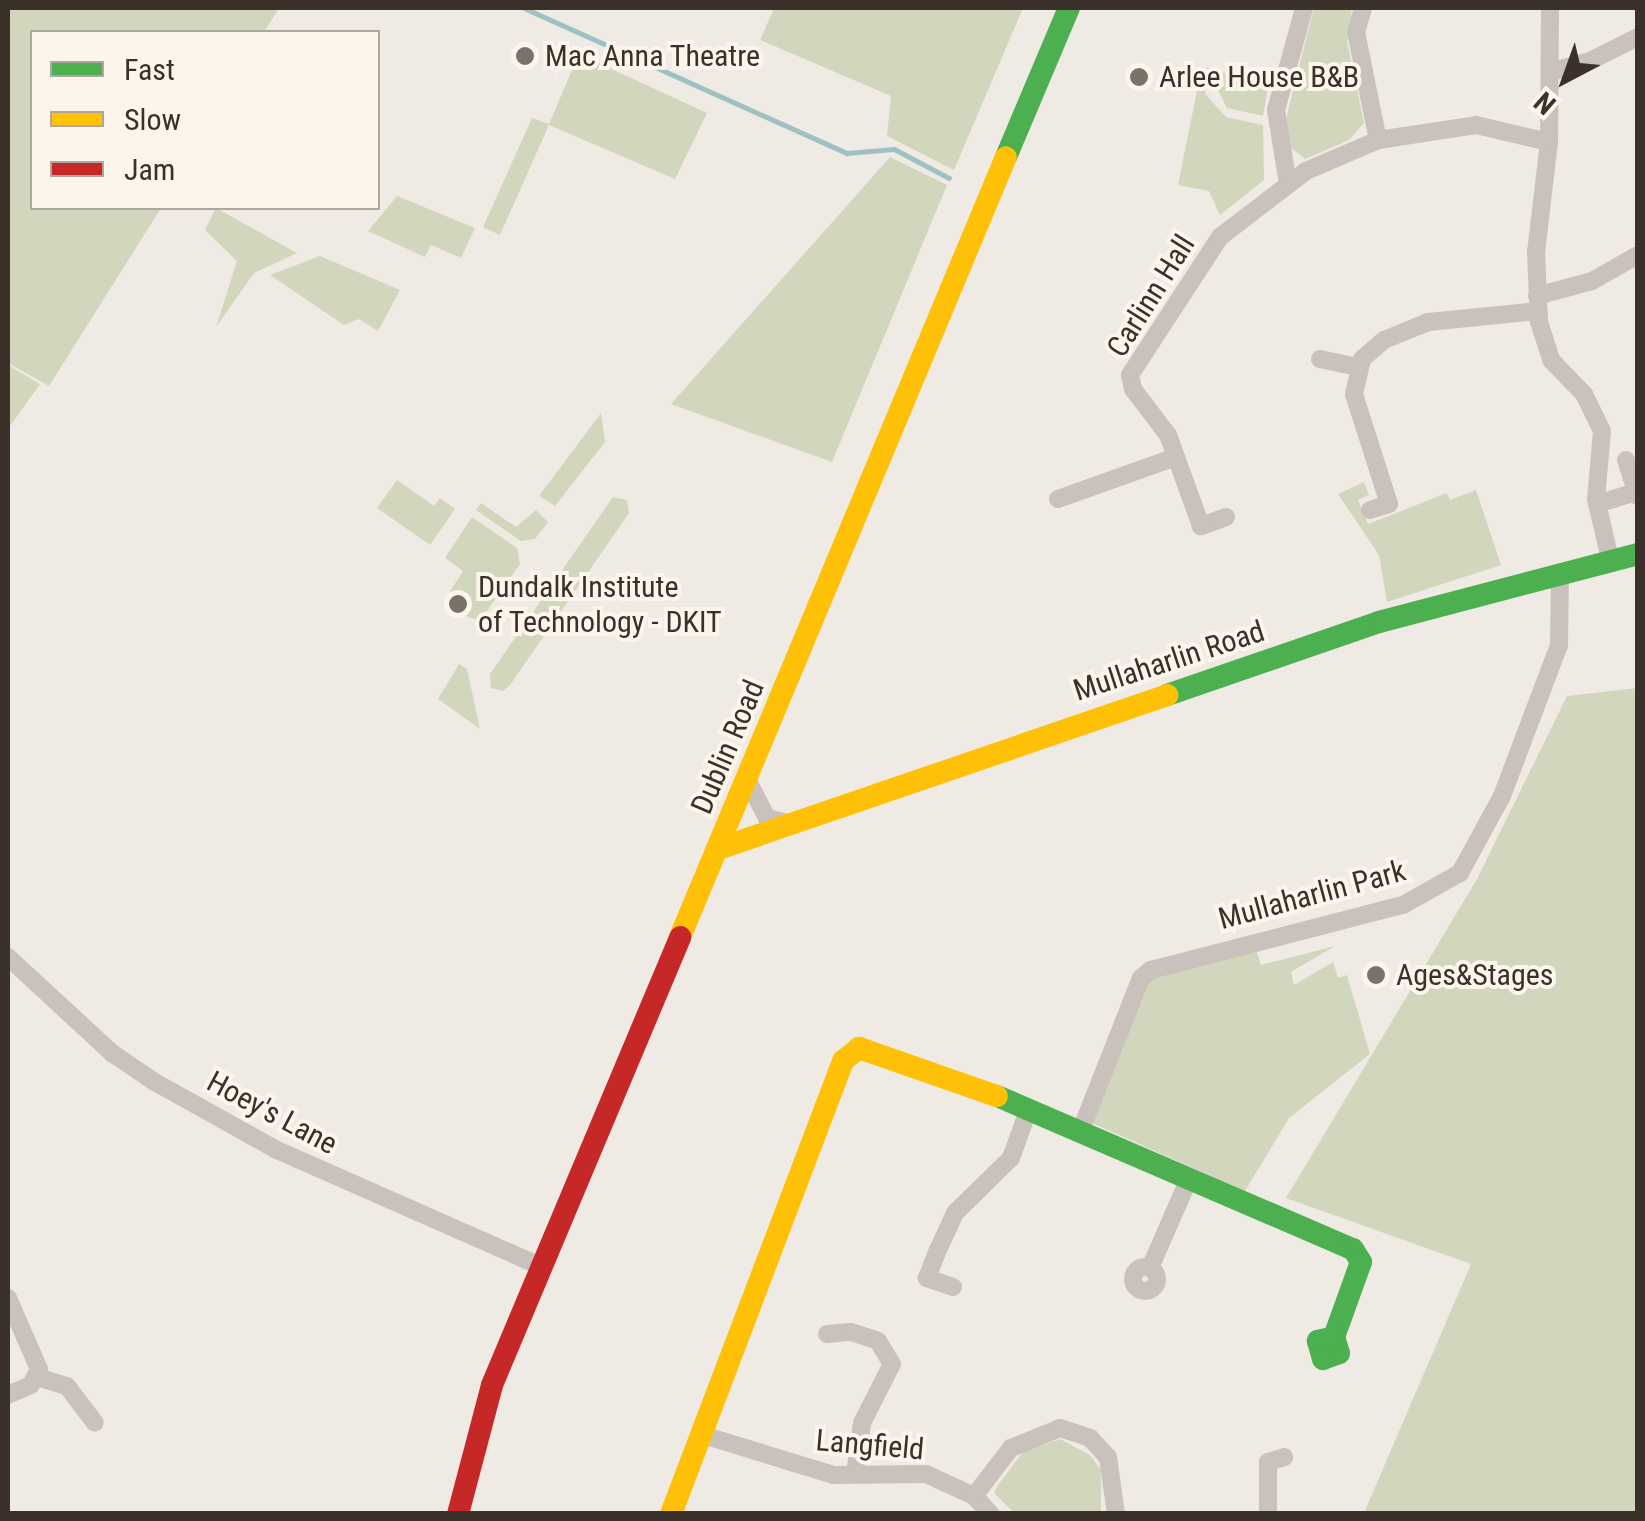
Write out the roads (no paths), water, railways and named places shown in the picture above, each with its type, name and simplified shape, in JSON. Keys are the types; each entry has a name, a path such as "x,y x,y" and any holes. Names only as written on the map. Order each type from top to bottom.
{"street":[{"name":"Dublin Road","path":"458,1514 492,1385 1069,8"},
{"path":"1288,184 1276,110 1304,8"},
{"path":"1363,8 1356,32 1378,140"},
{"path":"1550,8 1549,142 1537,304 1551,360 1584,394 1602,431 1597,504 1611,563"},
{"path":"1550,72 1590,61 1638,36"},
{"name":"Carlinn Hall","path":"1226,517 1201,526 1176,457 1133,389 1135,362 1220,237 1326,159 1378,140 1476,125 1549,142"},
{"path":"1356,367 1384,340 1428,322 1537,304 1592,281 1638,255"},
{"path":"1320,359 1356,367"},
{"path":"1356,367 1360,422 1389,504 1370,510"},
{"path":"1058,498 1176,457"},
{"path":"1597,504 1637,494 1626,460"},
{"name":"Mullaharlin Road","path":"718,848 1379,622 1638,554"},
{"name":"Mullaharlin Park","path":"1081,1130 1141,978 1150,970 1402,905 1460,873 1502,796 1559,645 1560,573"},
{"path":"747,779 768,818 789,823"},
{"name":"Hoey's Lane","path":"8,957 112,1054 153,1081 277,1150 542,1267"},
{"path":"671,1514 834,1077 859,1048 925,1067 1081,1130 1188,1181 1353,1249 1361,1262 1358,1277 1334,1337"},
{"path":"953,1287 928,1278 938,1250 954,1213 1012,1158 1028,1111"},
{"path":"1150,1268 1188,1181"},
{"path":"8,1298 38,1363 37,1377"},
{"path":"827,1334 851,1332 878,1342 892,1364 862,1424 856,1475"},
{"path":"8,1396 37,1377 67,1386 95,1423"},
{"path":"974,1496 1011,1448 1060,1428 1090,1438 1108,1457 1116,1514"},
{"name":"Langfield","path":"702,1436 834,1475 926,1474 974,1496 991,1514"},
{"path":"1268,1514 1268,1462 1284,1456"}],"waterway":[{"path":"524,8 847,153 894,149 949,178"}],"place":[{"name":"Mac Anna Theatre","path":"525,56"},
{"name":"Arlee House B&B","path":"1139,77"},
{"name":"Dundalk Institute of Technology - DKIT","path":"458,604"},
{"name":"Ages&Stages","path":"1376,975"}]}
